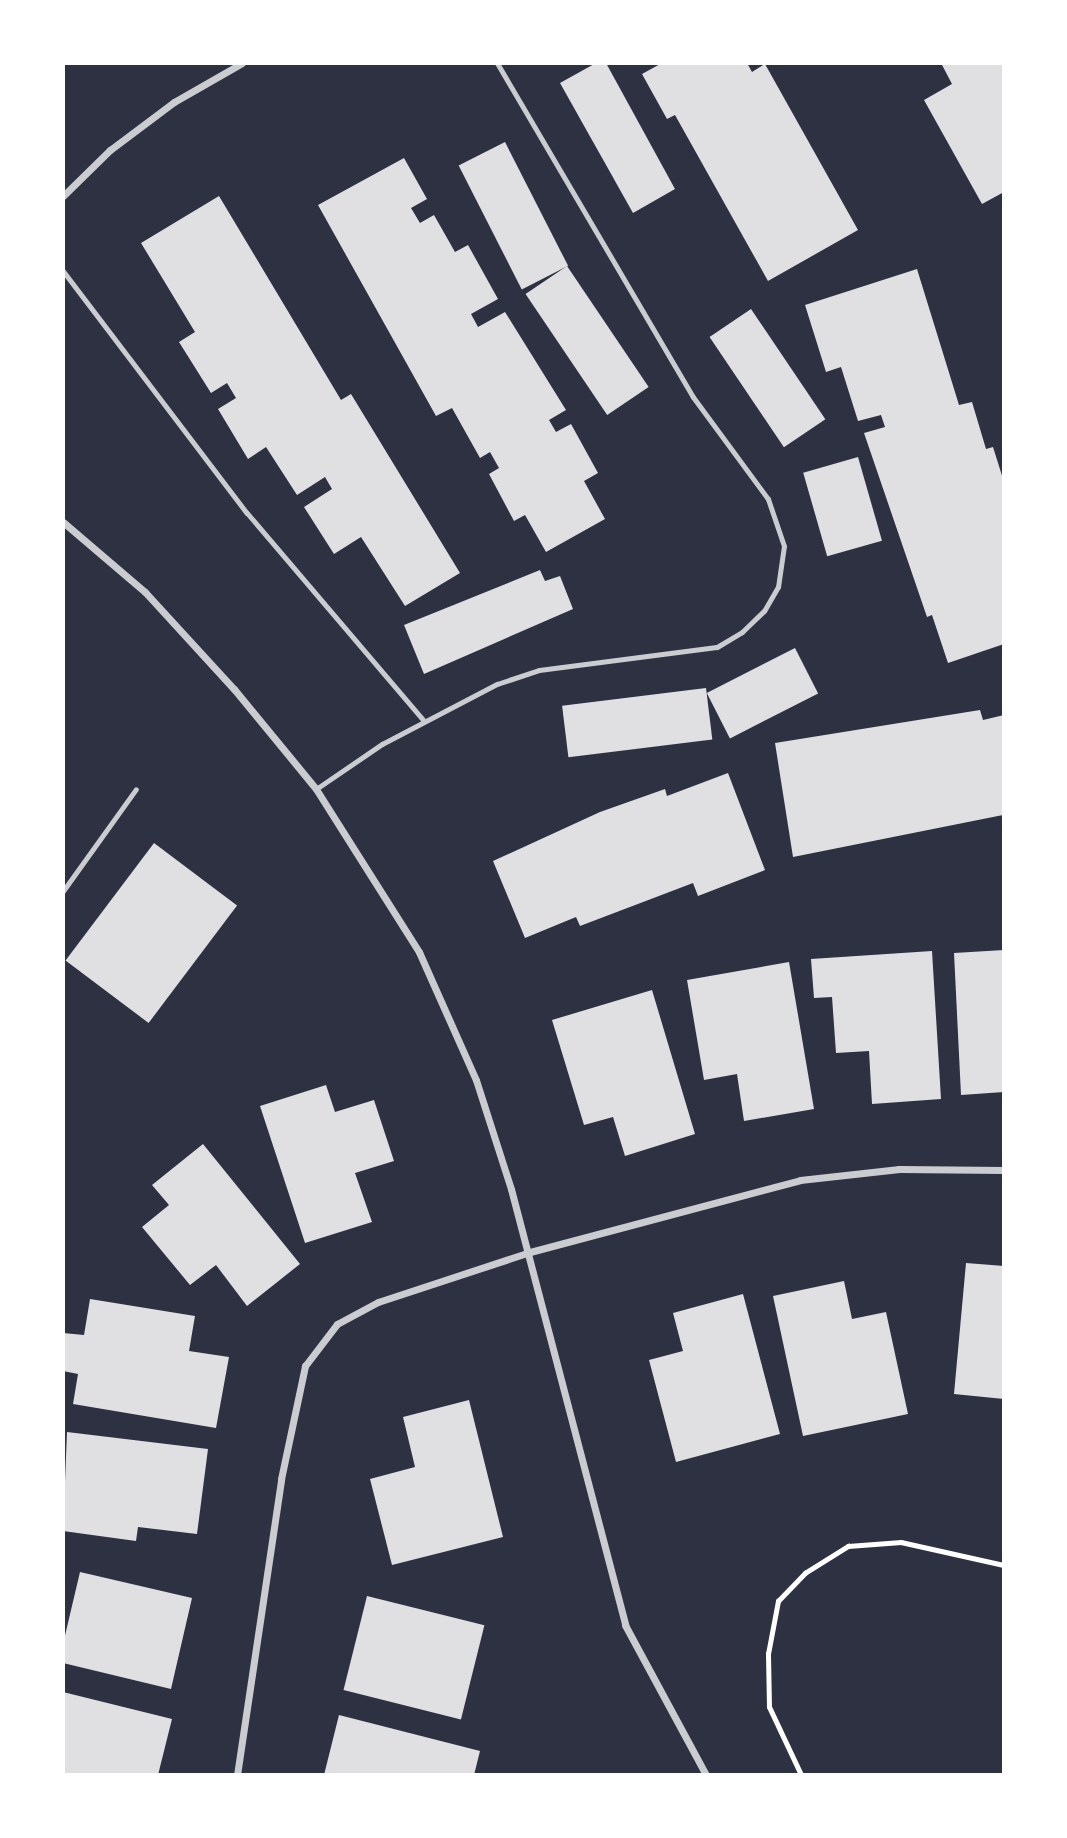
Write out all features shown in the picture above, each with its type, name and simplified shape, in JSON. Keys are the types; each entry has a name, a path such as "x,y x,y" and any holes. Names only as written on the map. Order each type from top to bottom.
{"street":[{"path":"63,197 121,142 174,102 242,63"},
{"path":"63,522 145,592 234,689 316,789 419,952 476,1080 530,1252 584,1477 625,1625 706,1775"},
{"path":"237,1775 281,1479 305,1366 337,1324 378,1302 530,1252 800,1180 899,1169 1004,1170"}],"lane":[{"path":"316,789 424,721 497,684 539,670 717,647 742,632 764,611 778,587 784,546 768,499 693,397 497,63"},
{"path":"63,271 247,513 424,721"},
{"path":"63,891 136,789"}],"path":[{"path":"801,1775 769,1707 768,1654 778,1601 805,1573 848,1546 901,1542 1004,1565"}],"building":[{"path":"596,63 606,63 675,189 633,213 560,83"},
{"path":"662,63 747,63 752,72 765,64 858,230 768,281 675,115 667,119 642,74"},
{"path":"941,63 1004,63 1004,192 982,204 924,100 952,84"},
{"path":"505,142 568,266 522,289 459,166"},
{"path":"404,158 427,199 411,208 420,223 434,215 455,252 468,245 498,299 471,314 478,327 505,312 566,410 549,420 556,432 571,424 598,473 584,481 605,519 546,552 525,515 514,521 489,474 499,468 490,452 480,458 452,408 436,416 318,205"},
{"path":"219,196 341,400 351,394 460,573 405,606 361,537 334,554 304,507 332,489 325,477 297,495 266,447 248,459 218,409 236,398 227,383 211,393 179,342 195,332 141,243"},
{"path":"567,266 649,387 607,415 526,294"},
{"path":"917,269 959,405 972,402 986,449 993,447 1004,482 1004,644 948,663 932,615 927,617 864,433 885,427 881,415 858,421 841,367 826,372 805,305"},
{"path":"751,309 825,419 784,447 710,337"},
{"path":"858,457 882,541 827,556 803,473"},
{"path":"540,570 545,581 560,576 573,609 424,674 404,625"},
{"path":"795,648 818,693 730,738 707,693"},
{"path":"706,688 712,740 568,757 562,706"},
{"path":"980,710 983,720 1004,715 1003,815 793,857 775,743"},
{"path":"728,773 765,870 698,896 693,883 580,926 576,917 525,938 493,861 600,812 665,789 667,796"},
{"path":"154,843 237,906 149,1023 66,960"},
{"path":"1004,950 1004,1092 961,1095 954,953"},
{"path":"932,951 941,1099 872,1104 869,1051 836,1053 832,997 814,998 811,959"},
{"path":"789,962 814,1109 744,1121 737,1074 704,1080 687,980"},
{"path":"652,990 695,1134 625,1156 613,1117 584,1125 552,1020"},
{"path":"326,1085 335,1112 374,1100 394,1161 355,1173 372,1222 305,1243 260,1106"},
{"path":"203,1144 300,1264 247,1306 216,1265 190,1285 142,1227 169,1205 152,1185"},
{"path":"966,1263 1004,1266 1004,1399 954,1394"},
{"path":"844,1281 852,1319 886,1312 908,1414 803,1436 773,1296"},
{"path":"743,1294 780,1434 676,1462 649,1360 683,1351 673,1313"},
{"path":"90,1299 195,1316 189,1351 229,1357 216,1428 73,1404 78,1374 63,1371 63,1333 84,1335"},
{"path":"469,1400 503,1537 392,1565 370,1479 415,1467 403,1417"},
{"path":"67,1432 208,1449 197,1534 138,1527 136,1541 63,1531"},
{"path":"80,1572 192,1598 171,1689 63,1663 63,1644"},
{"path":"367,1596 484,1625 461,1719 344,1690"},
{"path":"63,1692 172,1719 158,1775 63,1775"},
{"path":"339,1715 480,1751 474,1775 324,1775"}]}
